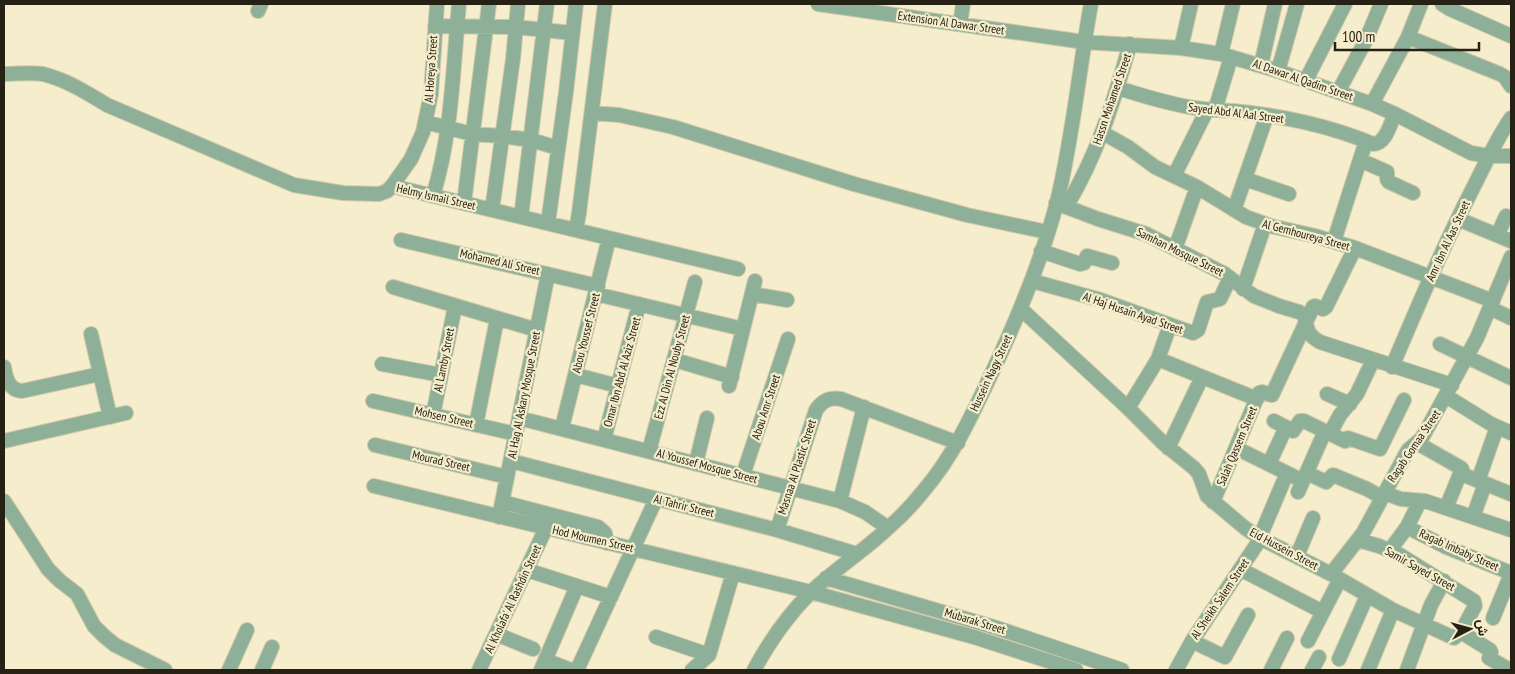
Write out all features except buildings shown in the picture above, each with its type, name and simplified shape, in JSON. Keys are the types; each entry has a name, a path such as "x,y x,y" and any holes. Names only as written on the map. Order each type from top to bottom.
{"street":[{"name":"Al Horeya Street","path":"392,186 411,159 420,141 425,122 431,94 437,4"},
{"path":"433,196 442,160 447,128 459,4"},
{"path":"464,203 489,4"},
{"path":"492,210 518,4"},
{"path":"521,217 547,4"},
{"path":"548,223 576,4"},
{"path":"576,230 605,4"},
{"name":"Extension Al Dawar Street","path":"818,4 1084,42"},
{"path":"960,24 963,4"},
{"name":"Hussein Nagy Street","path":"754,670 776,634 792,613 826,578 888,528 926,488 958,443 1021,309 1047,232 1061,205 1064,169 1091,4"},
{"path":"1181,48 1191,4"},
{"path":"1174,176 1211,110 1226,55 1233,4"},
{"path":"1261,65 1275,4"},
{"path":"1278,71 1297,4"},
{"path":"1306,80 1345,4"},
{"path":"1338,92 1366,40 1381,4"},
{"path":"1372,104 1408,37 1421,4"},
{"path":"1447,5 1511,36"},
{"path":"435,26 516,27 572,33"},
{"path":"1408,37 1500,74 1505,77 1511,86"},
{"name":"Al Dawar Al Qadim Street","path":"1084,42 1181,48 1226,55 1306,80 1372,104 1395,114 1462,150 1480,156 1511,156"},
{"name":"Hassn Mohamed Street","path":"1061,205 1081,181 1103,133 1130,44"},
{"name":"Helmy Ismail Street","path":"4,74 42,74 61,80 107,105 294,185 343,193 370,195 387,191 392,186 738,269"},
{"name":"Sayed Abd Al Aal Street","path":"1118,88 1174,104 1211,110 1267,115 1338,132 1366,141"},
{"path":"592,112 619,115 673,127 879,191 967,215 1047,232"},
{"path":"1334,241 1366,141 1373,144 1381,142 1395,114"},
{"path":"1234,210 1267,115"},
{"name":"Amr Ibn Al Aas Street","path":"1392,367 1430,278 1458,219 1489,156 1511,118"},
{"path":"425,122 472,134 531,140 558,148"},
{"name":"Al Gemhoureya Street","path":"1103,133 1128,147 1155,167 1198,187 1234,210 1265,224 1355,248 1491,305 1511,318"},
{"path":"1360,160 1387,172 1388,182 1413,193"},
{"path":"1245,179 1289,194"},
{"path":"1175,249 1181,228 1198,187"},
{"name":"Samhan Mosque Street","path":"1061,205 1146,234 1230,278 1243,289 1266,302 1299,312 1304,316 1307,330 1312,338 1392,367 1449,391 1497,427 1511,432"},
{"path":"1458,219 1505,238 1506,216"},
{"path":"1243,289 1265,224"},
{"name":"Abou Youssef Street","path":"562,428 609,238"},
{"name":"Mohamed Ali Street","path":"401,240 548,274 639,304 743,330"},
{"path":"1306,322 1314,306 1323,309 1326,307 1355,248"},
{"path":"1041,251 1080,264 1084,263 1087,256 1112,263"},
{"name":"Ragab Gomaa Street","path":"1308,641 1323,612 1335,577 1358,540 1408,450 1425,433 1468,358 1511,257"},
{"name":"Al Hag Al Askary Mosque Street","path":"499,517 548,274"},
{"name":"Al Haj Husain Ayad Street","path":"1032,281 1101,300 1193,333 1196,332 1207,302 1220,298 1230,278"},
{"name":"Ezz Al Din Al Nouby Street","path":"649,451 695,282"},
{"path":"393,287 537,330"},
{"path":"675,360 730,382 754,287 787,300"},
{"name":"Omar Ibn Abd Al Aziz Street","path":"604,440 639,304"},
{"name":"Al Lamby Street","path":"433,415 455,306"},
{"name":"Eid Hussein Street","path":"1021,309 1128,408 1168,448 1194,468 1207,496 1213,502 1260,538 1298,556 1367,596 1424,625 1454,638 1461,632"},
{"path":"476,425 497,318"},
{"name":"Salah Qassem Street","path":"1213,502 1260,392 1272,395 1306,322"},
{"path":"1128,408 1158,359 1170,325"},
{"path":"92,334 110,417"},
{"name":"Abou Amr Street","path":"743,475 788,339"},
{"path":"1440,344 1511,378"},
{"path":"1158,359 1257,399"},
{"path":"1303,482 1328,432 1360,389 1373,360"},
{"path":"382,364 441,375"},
{"path":"5,372 12,388 22,392 100,374"},
{"path":"576,375 618,386"},
{"path":"1168,448 1202,377"},
{"path":"1327,394 1350,404"},
{"name":"Masnaa Al Plastic Street","path":"777,530 816,410 826,399 841,399 958,443"},
{"path":"1268,464 1280,424 1294,430 1302,420 1345,441 1348,438 1380,449 1404,400"},
{"name":"Mohsen Street","path":"372,401 516,434"},
{"path":"840,501 864,407"},
{"path":"4,451 8,440 126,413"},
{"name":"Al Youssef Mosque Street","path":"519,418 840,501 865,512 888,528"},
{"path":"696,463 707,418"},
{"path":"1473,517 1497,427"},
{"path":"1417,443 1462,469 1464,474 1511,494"},
{"name":"Mourad Street","path":"375,445 507,477"},
{"path":"1236,448 1303,482 1326,482 1334,475 1382,495 1420,501 1446,508 1511,530"},
{"name":"Al Tahrir Street","path":"511,461 777,530 857,554"},
{"path":"1446,508 1462,469"},
{"name":"Al Sheikh Salem Street","path":"1176,670 1192,641 1260,538 1287,473"},
{"name":"Hod Moumen Street","path":"374,486 811,592"},
{"path":"577,586 543,665 579,669 656,499"},
{"path":"4,500 48,569 60,582 77,594 94,626 114,645 165,670"},
{"path":"1390,550 1407,527 1420,501"},
{"path":"502,502 598,527 605,533 607,543"},
{"path":"1298,556 1313,518"},
{"name":"Ragab Imbaby Street","path":"1407,527 1446,547 1511,574"},
{"name":"Al Kholafa' Al Rashdin Street","path":"482,670 496,634 546,528"},
{"name":"Samir Sayed Street","path":"1358,540 1390,550 1444,581 1474,601 1475,606 1461,632"},
{"path":"1240,569 1323,612"},
{"path":"527,570 611,597"},
{"path":"692,670 709,654 734,573"},
{"path":"1493,618 1511,574"},
{"name":"Mubarak Street","path":"826,578 998,628 1122,670"},
{"path":"1407,670 1431,605 1444,581"},
{"name":"Mubarak Street","path":"811,592 993,643 1076,670"},
{"path":"1339,659 1367,596"},
{"path":"1368,670 1393,610"},
{"path":"1192,641 1225,657 1248,615"},
{"path":"993,643 998,628"},
{"path":"229,670 248,630"},
{"path":"1461,632 1490,650 1489,658 1511,670"},
{"path":"496,634 533,649"},
{"path":"656,637 709,654"},
{"path":"1271,670 1287,638"},
{"path":"262,670 272,647"},
{"path":"1312,670 1318,657"}]}
